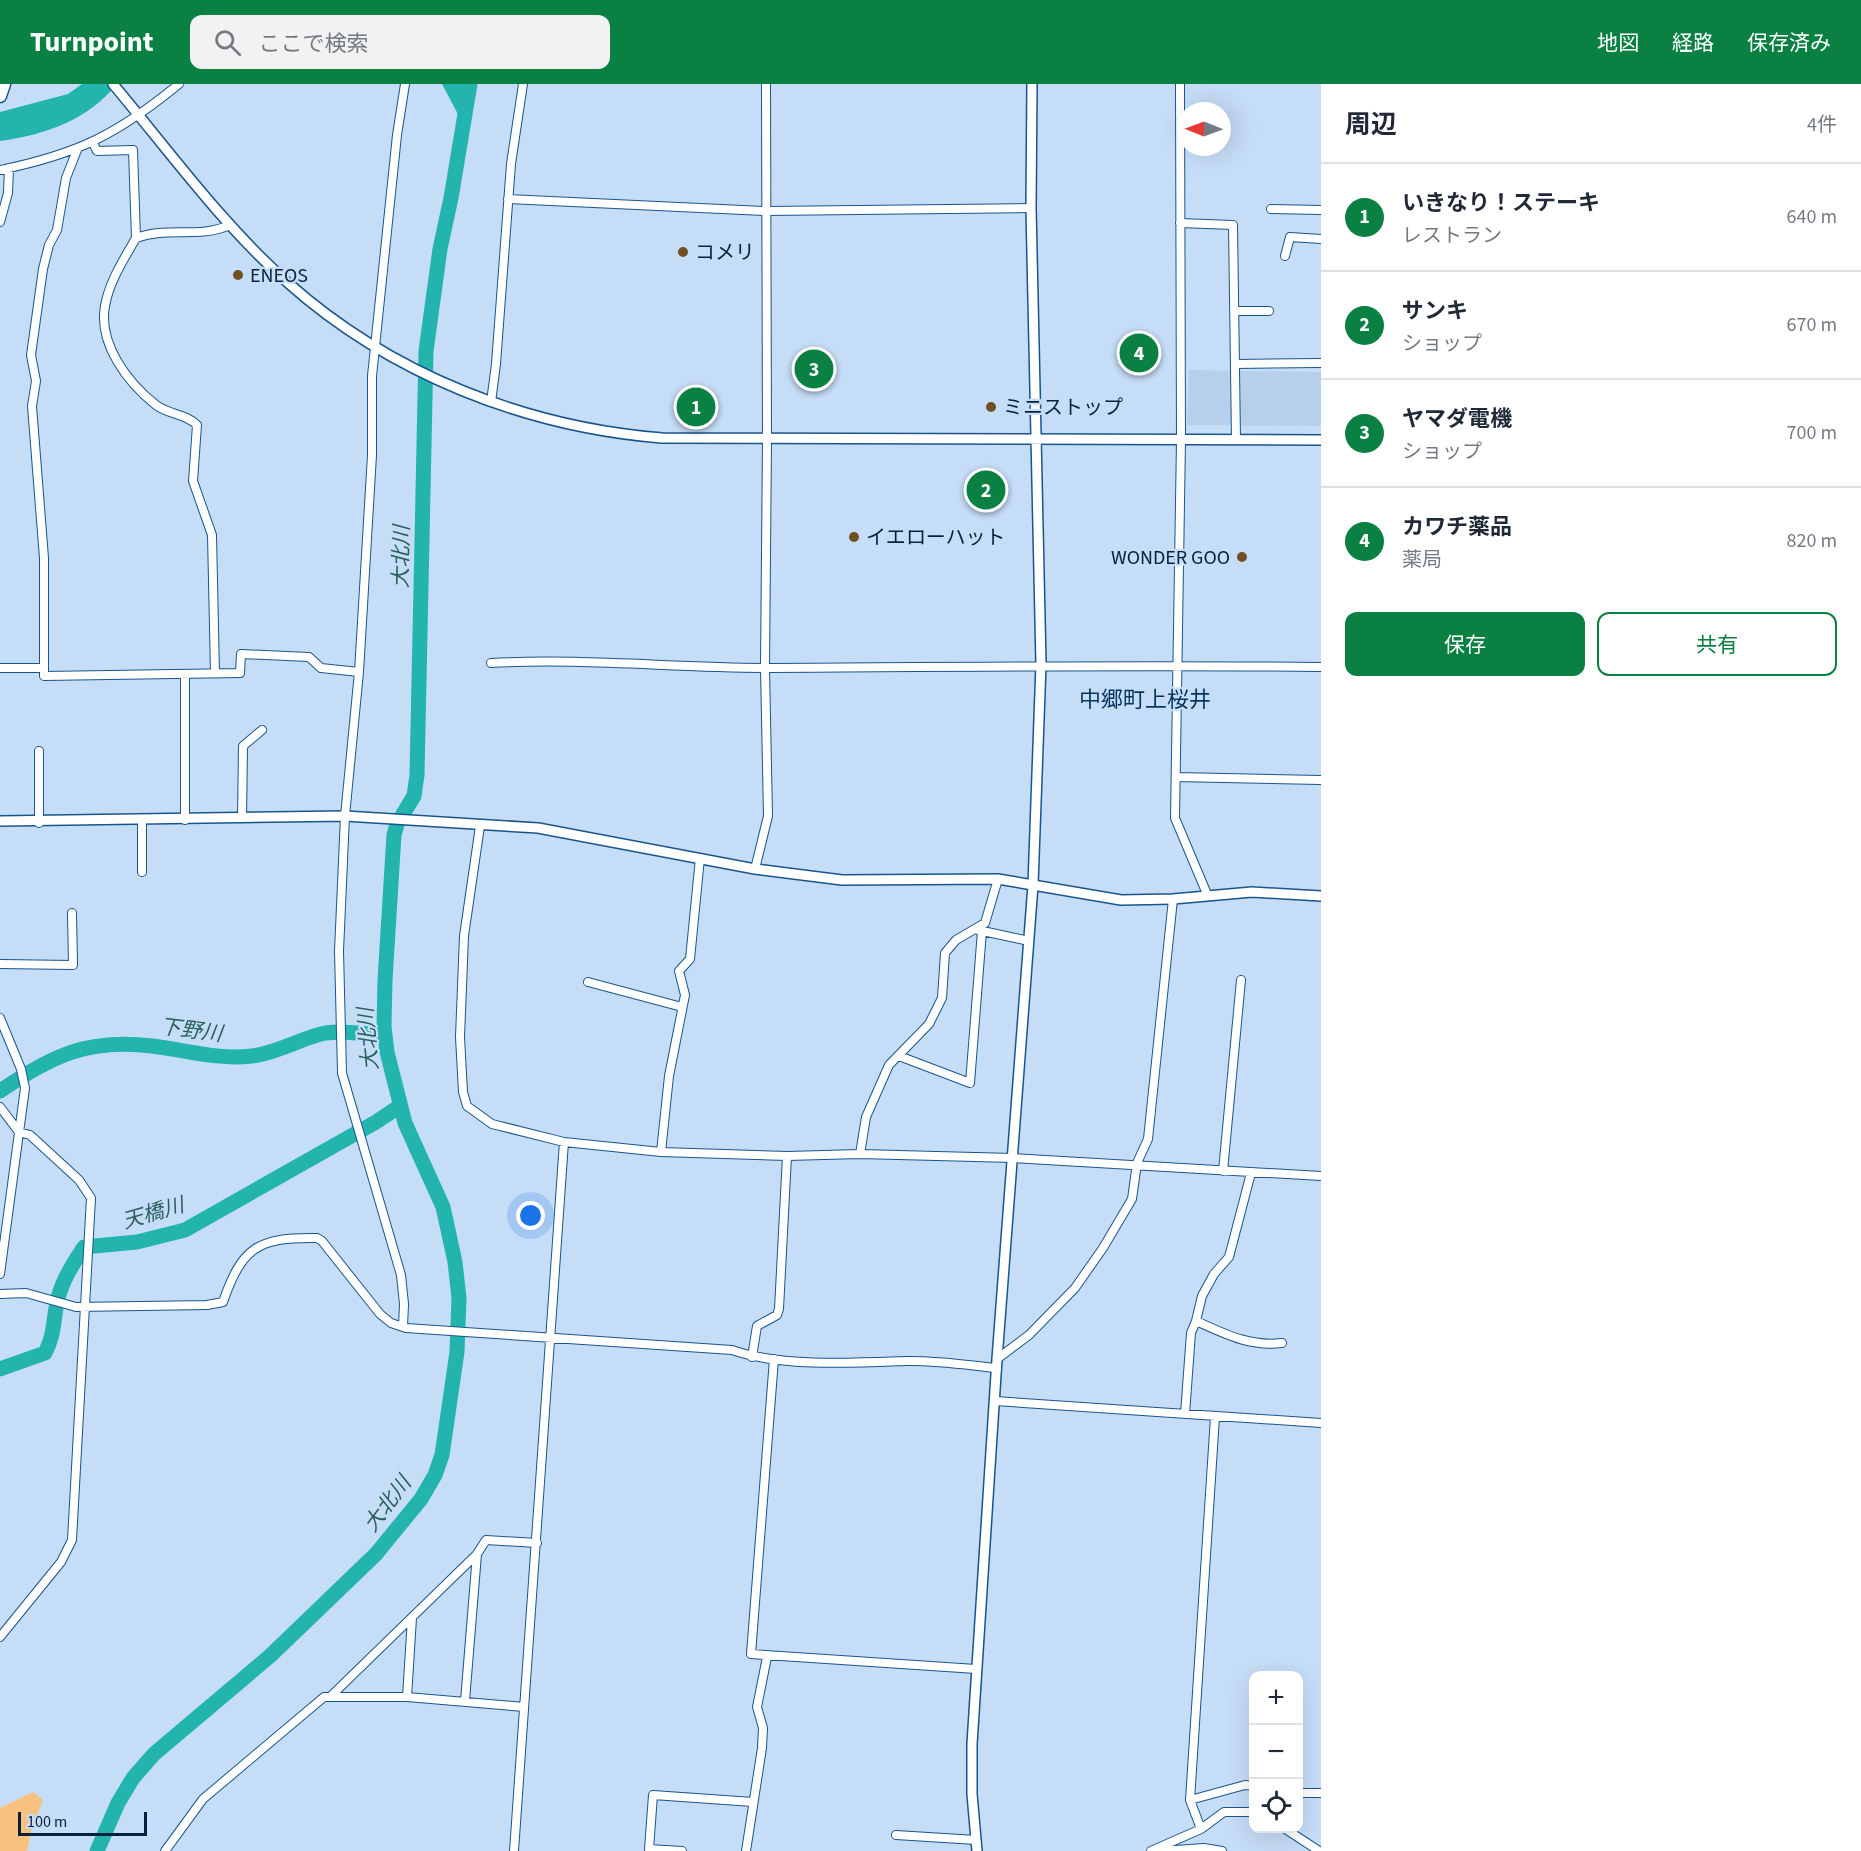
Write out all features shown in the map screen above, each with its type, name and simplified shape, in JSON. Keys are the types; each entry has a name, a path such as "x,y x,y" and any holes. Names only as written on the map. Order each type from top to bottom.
{"street":[{"path":"113,84 230,225 286,282 376,348 419,372 488,401 570,425 634,436 767,440 1321,440"},
{"path":"0,170 93,144 179,84"},
{"path":"404,1328 401,1275 342,1073 339,1029 376,348 405,84"},
{"path":"488,401 496,364 508,199 523,84"},
{"path":"755,869 768,816 765,668 766,84"},
{"path":"977,1851 972,1744 976,1669 994,1401 1034,885 1041,664 1031,208 1032,84"},
{"path":"1180,84 1181,440 1175,818 1207,894"},
{"path":"93,144 98,151 133,150 136,238 118,270 105,306 106,333 122,370 136,389 159,407 189,417 197,425 193,481 212,535 215,673"},
{"path":"77,150 66,178 57,230 49,244 43,268 31,355 36,381 32,406 44,558 44,676 240,673 241,654 309,657 321,668 360,672"},
{"path":"0,222 9,194 9,168"},
{"path":"508,199 766,211 1031,208"},
{"path":"1271,209 1321,210"},
{"path":"1180,223 1233,225 1236,440"},
{"path":"136,238 146,234 212,232 230,225"},
{"path":"1285,256 1290,237 1321,239"},
{"path":"1234,311 1269,311"},
{"path":"1235,364 1321,363"},
{"path":"491,663 536,661 765,668 1041,664 1321,667"},
{"path":"0,668 44,668"},
{"path":"185,674 185,820"},
{"path":"242,818 243,746 262,730"},
{"path":"39,751 39,823"},
{"path":"1176,777 1321,780"},
{"path":"0,821 39,823 349,816 538,828 755,869 842,880 998,879 1121,900 1173,899 1207,894 1252,892 1321,895"},
{"path":"142,820 142,872"},
{"path":"475,825 464,936 460,1037 463,1092 467,1106 492,1124 564,1142 661,1152 787,1156 860,1154 1013,1158 1321,1176"},
{"path":"661,1152 669,1076 685,994 680,971 690,959 700,858"},
{"path":"860,1154 866,1117 889,1065 929,1024 942,998 945,953 956,940 986,923 998,879"},
{"path":"0,1294 26,1293 86,1308 198,1306 223,1302 233,1273 249,1251 265,1244 317,1238 380,1314 404,1328 732,1350 752,1358 885,1364 906,1361 997,1363 1029,1335 1080,1280 1132,1199 1137,1164 1148,1139 1157,1062 1163,969 1173,899"},
{"path":"0,964 73,965 72,913"},
{"path":"977,930 1029,941"},
{"path":"899,1056 970,1083 977,930"},
{"path":"1223,1171 1241,980"},
{"path":"588,982 682,1007"},
{"path":"0,1018 22,1077 24,1106 0,1274"},
{"path":"0,1107 19,1132 30,1135 89,1190 91,1197 72,1540 61,1562 0,1637"},
{"path":"514,1851 537,1543 548,1338 564,1142"},
{"path":"752,1358 756,1326 777,1315 779,1309 787,1156"},
{"path":"1185,1414 1191,1333 1197,1321 1202,1296 1214,1274 1229,1257 1251,1173"},
{"path":"1197,1321 1238,1340 1267,1345 1282,1343"},
{"path":"774,1359 751,1654 767,1657 976,1669"},
{"path":"994,1401 1321,1423"},
{"path":"1201,1829 1190,1800 1215,1417"},
{"path":"165,1851 203,1799 314,1705 331,1696 477,1554 486,1540 537,1543"},
{"path":"465,1701 477,1554"},
{"path":"407,1697 412,1618"},
{"path":"746,1851 763,1728 757,1707 767,1657"},
{"path":"331,1696 407,1697 524,1707"},
{"path":"1190,1800 1249,1785"},
{"path":"1303,1793 1321,1793"},
{"path":"682,1851 650,1849 652,1795 753,1802"},
{"path":"1151,1851 1201,1829 1224,1812 1249,1812"},
{"path":"1292,1833 1318,1850 1321,1841"},
{"path":"896,1835 976,1840"},
{"path":"1162,1851 1204,1848 1222,1851"}],"shaded area":[{"path":"82,84 117,84 93,107 64,124 33,135 0,141 0,112 68,94"},
{"path":"442,84 475,84 461,120"},
{"path":"1189,370 1321,372 1321,426 1187,425"},
{"path":"33,1792 43,1800 31,1831 27,1851 0,1851 0,1808"}],"waterway":[{"name":"大北川","path":"97,1851 118,1803 133,1778 154,1754 270,1656 376,1554 421,1499 435,1475 442,1455 457,1352 459,1298 455,1262 443,1207 405,1123 387,1052 384,1027 394,835 397,824 414,796 417,775 426,351 440,249 470,84"},
{"name":"下野川","path":"0,1091 54,1059 89,1047 129,1044 214,1056 239,1057 270,1052 328,1033 385,1035"},
{"name":"天橋川","path":"0,1369 45,1353 52,1333 60,1291 84,1247 137,1242 185,1230 376,1122 400,1106"}],"place":[{"name":"コメリ","path":"683,252"},
{"name":"ENEOS","path":"238,275"},
{"name":"カワチ薬品","path":"1139,353"},
{"name":"ヤマダ電機","path":"814,369"},
{"name":"いきなり！ステーキ","path":"696,407"},
{"name":"ミニストップ","path":"991,407"},
{"name":"サンキ","path":"986,490"},
{"name":"イエローハット","path":"854,537"},
{"name":"WONDER GOO","path":"1242,557"}],"district":[{"name":"中郷町上桜井","path":"1145,699"}]}
